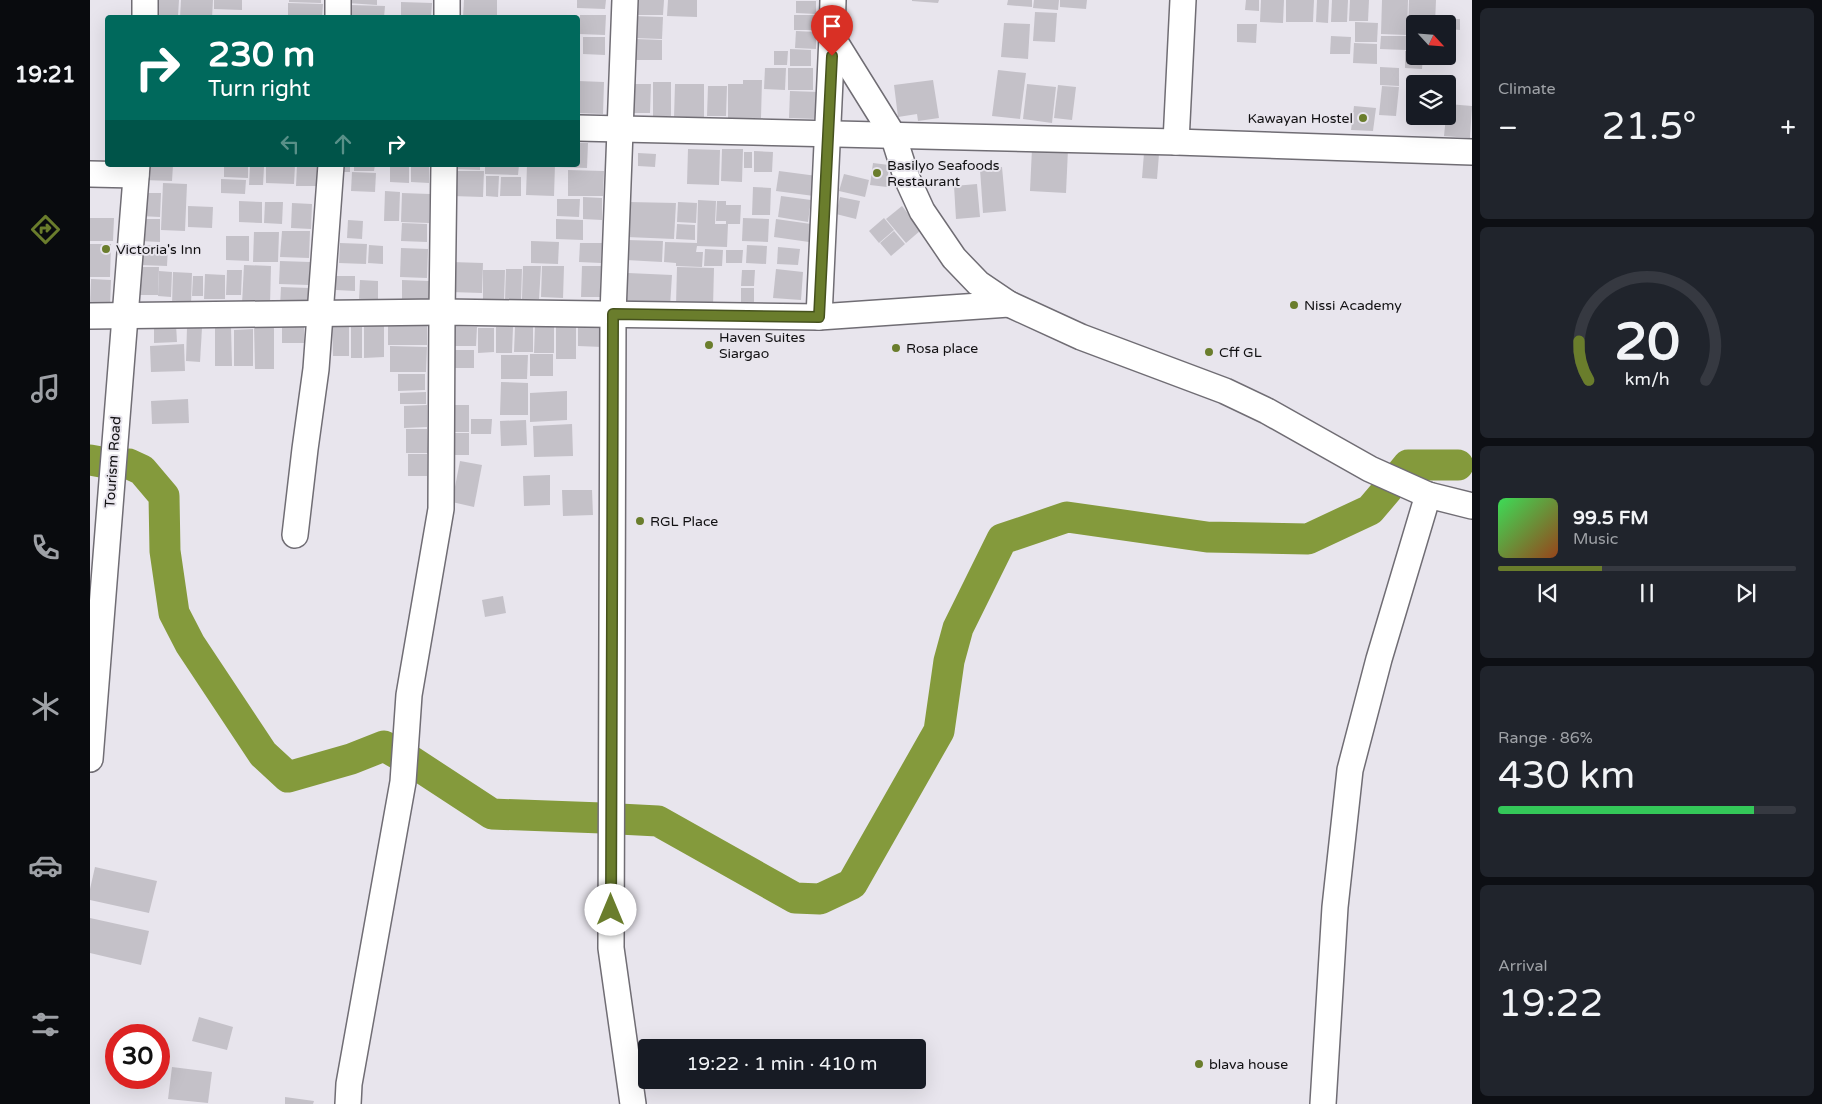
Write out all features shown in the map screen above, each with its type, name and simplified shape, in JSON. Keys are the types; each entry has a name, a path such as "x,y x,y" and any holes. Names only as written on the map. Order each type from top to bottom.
{"street":[{"path":"144,15 146,0"},
{"path":"338,0 338,15"},
{"path":"447,15 448,0"},
{"path":"625,0 613,314 612,948 633,1104"},
{"path":"819,317 832,37 832,0"},
{"path":"1176,142 1183,0"},
{"path":"832,37 893,135 906,176 922,211 954,258 978,283 1009,304 1081,337 1226,391 1276,416 1370,468 1428,495 1472,506"},
{"path":"580,128 1176,142 1472,152"},
{"path":"295,535 316,369 331,167"},
{"path":"348,1104 349,1084 403,782 409,696 441,509 444,167"},
{"path":"90,174 137,170"},
{"name":"Tourism Road","path":"90,759 137,170"},
{"path":"90,316 442,312 819,317 1009,304"},
{"path":"1323,1104 1335,908 1350,770 1379,659 1428,495"}],"building":[{"path":"153,0 179,0 178,15 152,15"},
{"path":"181,0 213,0 212,15 180,15"},
{"path":"214,0 242,0 242,10 214,9"},
{"path":"289,0 321,0 321,3 289,2"},
{"path":"347,0 377,0 377,5 347,3"},
{"path":"464,0 497,0 497,15 463,15"},
{"path":"577,0 606,0 605,9 577,8"},
{"path":"635,0 664,0 663,15 635,15"},
{"path":"668,0 697,0 697,17 667,16"},
{"path":"912,0 939,0 938,3"},
{"path":"1008,0 1032,0 1032,7 1007,5"},
{"path":"1034,0 1059,0 1058,10 1033,8"},
{"path":"1060,0 1087,0 1086,9 1060,7"},
{"path":"1246,0 1259,0 1259,11 1245,10"},
{"path":"1261,0 1284,0 1283,23 1260,22"},
{"path":"1286,0 1314,0 1313,22 1286,22"},
{"path":"1317,0 1329,0 1328,23 1316,22"},
{"path":"1332,0 1348,0 1347,22 1331,22"},
{"path":"1350,0 1369,0 1368,21 1349,21"},
{"path":"1382,0 1408,0 1406,35 1381,34"},
{"path":"1409,0 1436,0 1435,15 1409,15"},
{"path":"796,1 816,1 816,14 796,13"},
{"path":"401,2 432,3 431,15 401,15"},
{"path":"288,3 323,4 322,15 288,15"},
{"path":"350,5 385,6 384,15 349,15"},
{"path":"1035,12 1057,13 1055,42 1033,41"},
{"path":"580,15 606,15 605,35 580,34"},
{"path":"794,15 817,15 817,30 794,30"},
{"path":"633,16 663,17 662,39 633,38"},
{"path":"1456,19 1460,19 1460,30 1456,30"},
{"path":"1355,22 1378,23 1377,42 1355,42"},
{"path":"1004,23 1030,24 1028,59 1001,57"},
{"path":"1237,24 1257,24 1256,43 1237,42"},
{"path":"796,31 816,32 816,49 795,48"},
{"path":"1331,36 1351,37 1350,54 1330,54"},
{"path":"1381,36 1406,36 1406,50 1380,49"},
{"path":"583,37 605,37 605,55 583,54"},
{"path":"636,39 662,40 662,60 636,60"},
{"path":"1354,43 1377,44 1377,64 1353,63"},
{"path":"790,49 811,50 811,66 790,66"},
{"path":"774,51 788,51 787,65 774,65"},
{"path":"1405,51 1406,65 1422,65 1422,69 1405,68"},
{"path":"1380,67 1399,68 1399,86 1380,85"},
{"path":"765,68 786,68 785,90 764,89"},
{"path":"788,68 813,68 813,90 788,90"},
{"path":"998,70 1026,73 1020,119 992,116"},
{"path":"743,80 762,80 761,118 728,118 728,84 743,84"},
{"path":"933,80 939,118 918,121 917,114 898,117 894,85"},
{"path":"580,81 604,82 603,114 580,113"},
{"path":"653,82 671,82 671,116 653,116"},
{"path":"632,84 651,84 650,113 632,113"},
{"path":"675,84 704,84 704,118 674,118"},
{"path":"1027,84 1056,87 1052,123 1023,119"},
{"path":"1058,85 1076,87 1072,120 1054,118"},
{"path":"708,86 727,86 726,116 707,116"},
{"path":"1382,86 1399,87 1396,116 1379,115"},
{"path":"790,91 819,92 818,119 789,118"},
{"path":"1456,105 1472,106 1470,138 1444,136 1445,125 1456,125"},
{"path":"1354,106 1376,108 1373,131 1351,130"},
{"path":"580,143 588,143 587,168 557,167 580,167"},
{"path":"1032,148 1068,149 1066,193 1030,191"},
{"path":"688,149 720,150 719,185 687,184"},
{"path":"722,149 743,149 742,182 721,181"},
{"path":"754,151 773,152 772,172 754,172"},
{"path":"744,152 752,152 752,168 744,168"},
{"path":"638,153 656,154 655,167 638,166"},
{"path":"1144,153 1159,154 1157,179 1142,178"},
{"path":"873,163 889,165 887,187 870,185"},
{"path":"144,167 173,167 172,181 144,180"},
{"path":"224,167 248,167 248,178 224,177"},
{"path":"250,167 264,167 263,185 249,185"},
{"path":"266,167 295,167 294,184 266,183"},
{"path":"297,167 321,167 320,186 296,186"},
{"path":"338,167 350,167 350,172 337,172"},
{"path":"354,167 375,167 374,171 354,171"},
{"path":"390,167 409,167 409,183 390,182"},
{"path":"411,167 429,167 429,183 411,182"},
{"path":"452,167 480,167 480,170 452,169"},
{"path":"485,167 519,167 518,175 485,174"},
{"path":"527,167 555,167 554,196 526,195"},
{"path":"1002,167 1006,211 983,213 980,169"},
{"path":"568,170 604,171 603,196 568,196"},
{"path":"453,171 484,171 483,197 452,196"},
{"path":"779,171 817,176 814,196 776,191"},
{"path":"352,172 376,173 375,192 351,191"},
{"path":"844,174 869,180 865,197 839,191"},
{"path":"486,176 499,176 498,197 486,196"},
{"path":"501,177 521,177 521,196 500,196"},
{"path":"221,179 246,180 245,194 221,193"},
{"path":"163,183 187,184 185,231 161,230"},
{"path":"977,184 980,217 956,219 954,186"},
{"path":"753,187 771,188 770,215 752,215"},
{"path":"385,191 400,192 399,221 384,221"},
{"path":"139,193 161,193 160,217 139,216"},
{"path":"402,193 430,194 429,223 401,222"},
{"path":"781,196 811,200 808,222 778,217"},
{"path":"583,197 602,198 602,220 583,219"},
{"path":"840,197 860,201 856,219 836,214"},
{"path":"557,199 580,199 579,217 557,216"},
{"path":"698,200 716,201 715,224 726,224 726,221 716,221 717,201 726,201 726,205 741,205 740,224 728,224 727,247 697,246 696,252 703,252 702,267 676,266 676,263 664,262 665,242 697,243"},
{"path":"239,201 262,202 262,223 239,222"},
{"path":"265,202 283,202 282,224 264,223"},
{"path":"629,202 676,203 674,239 627,237"},
{"path":"678,202 697,203 696,223 677,222"},
{"path":"292,203 312,204 311,229 291,228"},
{"path":"188,206 213,207 212,228 188,227"},
{"path":"902,206 921,230 906,243 886,219"},
{"path":"90,218 114,218 113,241 90,241"},
{"path":"743,218 769,219 768,242 742,241"},
{"path":"884,218 894,230 879,243 869,231"},
{"path":"141,219 160,219 160,242 140,241"},
{"path":"556,219 583,220 583,240 556,239"},
{"path":"776,219 811,224 809,242 774,237"},
{"path":"348,220 363,221 362,239 347,238"},
{"path":"402,223 427,224 427,242 401,241"},
{"path":"677,224 695,225 695,240 676,239"},
{"path":"282,231 310,231 309,258 280,257"},
{"path":"894,231 905,244 891,256 880,243"},
{"path":"254,232 279,232 278,262 253,262"},
{"path":"226,236 249,236 249,261 226,260"},
{"path":"627,240 663,241 662,262 626,260"},
{"path":"531,241 559,242 558,264 531,263"},
{"path":"340,243 367,244 366,264 339,263"},
{"path":"580,243 602,243 601,263 579,262"},
{"path":"90,244 111,244 110,277 90,277"},
{"path":"141,245 168,246 167,266 140,265"},
{"path":"369,245 383,246 383,264 368,263"},
{"path":"747,245 767,246 766,264 746,263"},
{"path":"778,247 800,249 798,265 777,264"},
{"path":"401,248 428,249 427,278 400,277"},
{"path":"705,249 723,250 722,266 704,266"},
{"path":"726,250 743,250 742,263 726,263"},
{"path":"280,261 310,262 309,285 279,284"},
{"path":"451,262 483,263 482,293 450,292"},
{"path":"244,265 271,266 270,305 242,304"},
{"path":"523,266 541,266 539,299 522,299"},
{"path":"542,266 564,266 563,298 541,297"},
{"path":"582,266 601,266 600,297 581,297"},
{"path":"139,267 159,267 158,295 139,295"},
{"path":"677,267 714,268 713,307 676,305"},
{"path":"506,269 522,269 521,300 505,300"},
{"path":"776,269 803,272 801,300 773,298"},
{"path":"227,270 242,270 241,295 226,295"},
{"path":"483,270 505,270 504,300 483,299"},
{"path":"742,270 755,270 754,286 741,286"},
{"path":"159,271 172,272 171,297 158,296"},
{"path":"173,272 192,273 191,304 172,304"},
{"path":"628,273 672,275 670,307 627,306"},
{"path":"205,274 225,275 225,299 204,299"},
{"path":"193,276 203,276 203,296 192,296"},
{"path":"336,276 355,276 355,291 336,290"},
{"path":"91,279 111,280 110,307 90,306"},
{"path":"360,280 378,281 378,301 359,300"},
{"path":"402,280 429,281 429,301 402,300"},
{"path":"281,287 310,288 310,308 280,307"},
{"path":"741,288 754,288 754,302 741,302"},
{"path":"388,320 427,321 427,345 388,345"},
{"path":"384,323 384,357 364,358 364,324"},
{"path":"176,324 177,342 154,343 154,325"},
{"path":"254,325 274,325 274,369 255,369"},
{"path":"282,325 304,325 304,343 282,343"},
{"path":"332,325 349,325 349,356 333,356"},
{"path":"351,325 362,325 362,358 351,358"},
{"path":"535,325 554,325 554,353 534,353"},
{"path":"556,325 576,325 576,359 556,359"},
{"path":"578,325 602,325 602,347 578,346"},
{"path":"453,326 477,327 476,346 453,346"},
{"path":"187,327 202,328 200,362 186,361"},
{"path":"215,327 231,327 232,366 215,366"},
{"path":"496,327 513,327 512,353 496,353"},
{"path":"515,327 533,327 533,352 514,352"},
{"path":"478,328 494,328 494,352 478,353"},
{"path":"253,329 253,366 234,366 234,330"},
{"path":"184,344 185,371 151,372 150,346"},
{"path":"390,346 427,347 426,372 390,372"},
{"path":"454,350 474,350 474,368 454,368"},
{"path":"530,354 553,354 553,376 530,376"},
{"path":"501,355 528,355 527,379 501,379"},
{"path":"398,374 425,374 425,390 398,391"},
{"path":"501,382 528,383 528,415 500,415"},
{"path":"567,391 567,420 530,422 530,393"},
{"path":"426,392 426,404 400,404 400,393"},
{"path":"188,399 189,423 152,424 151,401"},
{"path":"427,405 427,427 404,428 404,406"},
{"path":"451,405 469,405 469,432 451,432"},
{"path":"471,419 492,419 491,434 471,434"},
{"path":"526,420 527,445 501,446 500,421"},
{"path":"572,424 573,456 534,457 533,426"},
{"path":"406,429 427,429 428,453 406,453"},
{"path":"454,433 469,433 469,455 454,455"},
{"path":"408,454 427,454 427,476 408,476"},
{"path":"460,461 482,465 474,507 452,502"},
{"path":"550,475 550,505 524,506 523,476"},
{"path":"562,490 592,490 593,515 563,516"},
{"path":"503,596 506,613 485,617 482,600"},
{"path":"95,867 157,881 149,913 90,900 90,889"},
{"path":"90,918 149,931 141,965 90,953"},
{"path":"199,1017 233,1027 227,1050 192,1041"},
{"path":"172,1067 212,1072 208,1103 168,1099"},
{"path":"285,1097 314,1101 313,1104 285,1104"}],"waterway":[{"path":"90,460 101,462"},
{"path":"129,464 142,470 164,496 165,551 174,613 190,644 263,754 288,777 351,759 384,746 398,754"},
{"path":"1399,476 1408,465 1458,465"},
{"path":"619,819 658,821 795,898 820,899 852,884 939,731 949,661 958,628 1002,539 1067,517 1207,537 1308,539 1370,510 1387,490"},
{"path":"411,761 492,814 602,818"}],"place":[{"name":"Kawayan Hostel","path":"1363,118"},
{"name":"Basilyo Seafoods Restaurant","path":"877,173"},
{"name":"Victoria's Inn","path":"106,249"},
{"name":"Nissi Academy","path":"1294,305"},
{"name":"Haven Suites Siargao","path":"709,345"},
{"name":"Rosa place","path":"896,348"},
{"name":"Cff GL","path":"1209,352"},
{"name":"RGL Place","path":"640,521"},
{"name":"blava house","path":"1199,1064"}],"route":[{"path":"611,910 613,314 819,317 832,56"}]}
